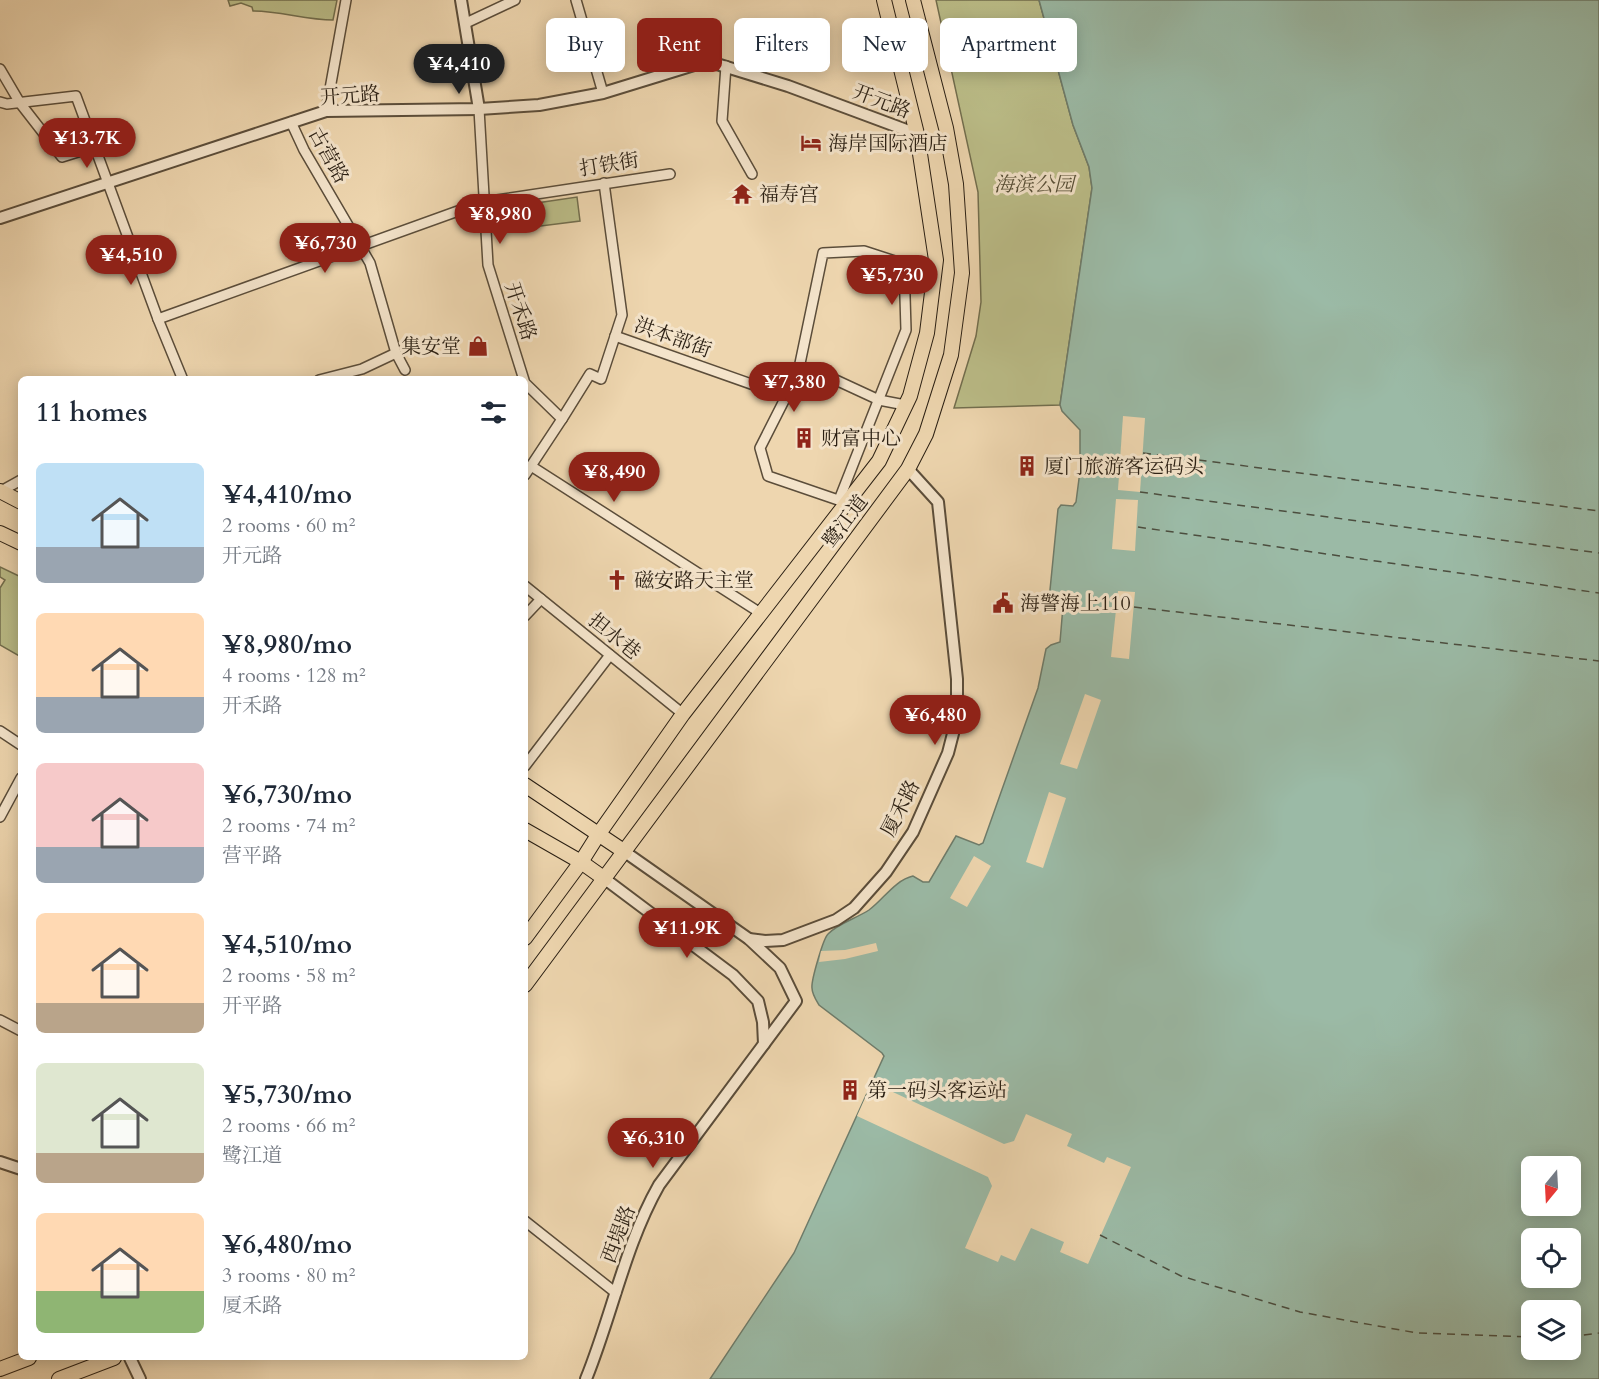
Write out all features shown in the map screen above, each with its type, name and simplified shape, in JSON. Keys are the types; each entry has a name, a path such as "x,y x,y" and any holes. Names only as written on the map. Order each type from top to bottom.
{"main road":[{"name":"鹭江道","path":"528,934 581,862 598,834 683,714 762,614 843,502 879,461 910,396 927,333 936,260 917,134 884,0"},
{"name":"鹭江道","path":"528,981 908,470 926,434 951,355 962,273 956,184 946,128 913,0"},
{"path":"0,491 18,500"},
{"path":"0,533 18,542"},
{"path":"528,787 625,852"},
{"path":"528,832 581,862 605,879"},
{"path":"0,1369 24,1360"},
{"path":"59,1379 109,1360"}],"street":[{"path":"326,111 346,0"},
{"path":"461,0 479,109"},
{"path":"465,23 515,0"},
{"path":"576,0 603,93"},
{"name":"开元路","path":"0,218 326,111 479,109 539,105 603,93 707,61 788,86 917,134"},
{"path":"726,66 722,121 752,174"},
{"path":"0,69 20,103 62,157 94,147"},
{"path":"0,102 7,105 76,96 106,182 181,376"},
{"name":"开禾路","path":"479,109 488,265 522,376"},
{"name":"古营路","path":"291,122 304,150 370,263 396,353 405,370"},
{"name":"打铁街","path":"158,319 483,202 670,174"},
{"path":"528,470 590,374 602,379 622,315 604,183"},
{"path":"904,264 906,330 843,502 768,476 760,448 788,397 798,373 823,253 864,251 904,264 935,269"},
{"name":"洪本部街","path":"615,336 788,397"},
{"path":"335,376 362,369 396,353"},
{"path":"362,369 365,376"},
{"path":"798,373 812,369 879,400 905,405"},
{"name":"开禾路","path":"528,385 562,419"},
{"path":"531,466 762,614"},
{"name":"厦禾路","path":"749,939 783,940 836,921 854,908 886,872 913,832 948,753 957,718 957,679 938,502 908,470"},
{"path":"0,491 18,482"},
{"name":"担水巷","path":"528,589 683,714"},
{"path":"528,613 540,599"},
{"path":"528,762 610,655"},
{"path":"0,731 18,743"},
{"path":"0,817 18,784"},
{"path":"625,852 749,939"},
{"path":"605,879 732,975 758,1001 763,1022 764,1044"},
{"name":"西堤路","path":"586,1379 647,1206 659,1185 796,1001 780,968 749,939"},
{"path":"0,1020 18,1029"},
{"path":"0,1162 18,1168"},
{"path":"528,1223 616,1293"},
{"path":"131,1360 140,1379"}],"green space":[{"path":"228,0 337,0 333,20 253,11 252,7 241,3 230,6"},
{"name":"海滨公园","path":"936,0 1039,0 1044,18 940,18"},
{"name":"海滨公园","path":"952,72 1059,72 1073,125 1089,167 1092,188 1060,405 954,408 976,336 981,302 978,192"},
{"path":"577,197 580,221 533,227 530,204"},
{"path":"0,567 18,576 18,655 0,645 0,588 5,580 0,577"}],"shaded area":[{"path":"1039,0 1599,0 1599,1379 710,1379 794,1253 884,1056 819,1005 814,997 813,977 826,937 837,927 869,910 907,878 913,876 923,882 929,882 956,836 979,845 983,843 1038,688 1046,649 1060,642 1063,606 1049,600 1058,509 1061,505 1073,506 1076,502 1080,471 1080,430 1062,411 1060,405 1092,188 1089,167 1073,125 1059,72 1077,72 1077,18 1044,18"}],"pier":[{"path":"1123,416 1145,418 1140,492 1118,490"},
{"path":"1116,499 1138,500 1135,551 1112,549"},
{"path":"1118,591 1135,592 1129,659 1111,657"},
{"path":"1085,694 1101,700 1077,769 1060,764"},
{"path":"1049,792 1066,798 1043,868 1026,862"},
{"path":"974,856 991,866 967,907 950,898"},
{"path":"876,943 878,951 845,959 819,962 821,951 845,950"},
{"path":"874,1078 878,1080 880,1086 1004,1144 1014,1141 1026,1114 1072,1134 1067,1146 1104,1163 1107,1157 1131,1167 1088,1264 1060,1252 1064,1242 1031,1228 1015,1261 1001,1255 998,1262 965,1248 992,1186 988,1177 857,1116"}],"ferry route":[{"path":"1143,453 1599,511"},
{"path":"1140,492 1599,553"},
{"path":"1138,527 1599,593"},
{"path":"1134,607 1599,661"},
{"path":"1100,1235 1181,1276 1300,1312 1417,1333 1521,1337"},
{"path":"1581,1335 1599,1333"}],"place":[{"name":"海岸国际酒店","path":"811,143"},
{"name":"福寿宫","path":"742,194"},
{"name":"集安堂","path":"478,346"},
{"name":"财富中心","path":"804,438"},
{"name":"厦门旅游客运码头","path":"1027,466"},
{"name":"磁安路天主堂","path":"617,580"},
{"name":"海警海上110","path":"1003,603"},
{"name":"第一码头客运站","path":"850,1090"}]}
